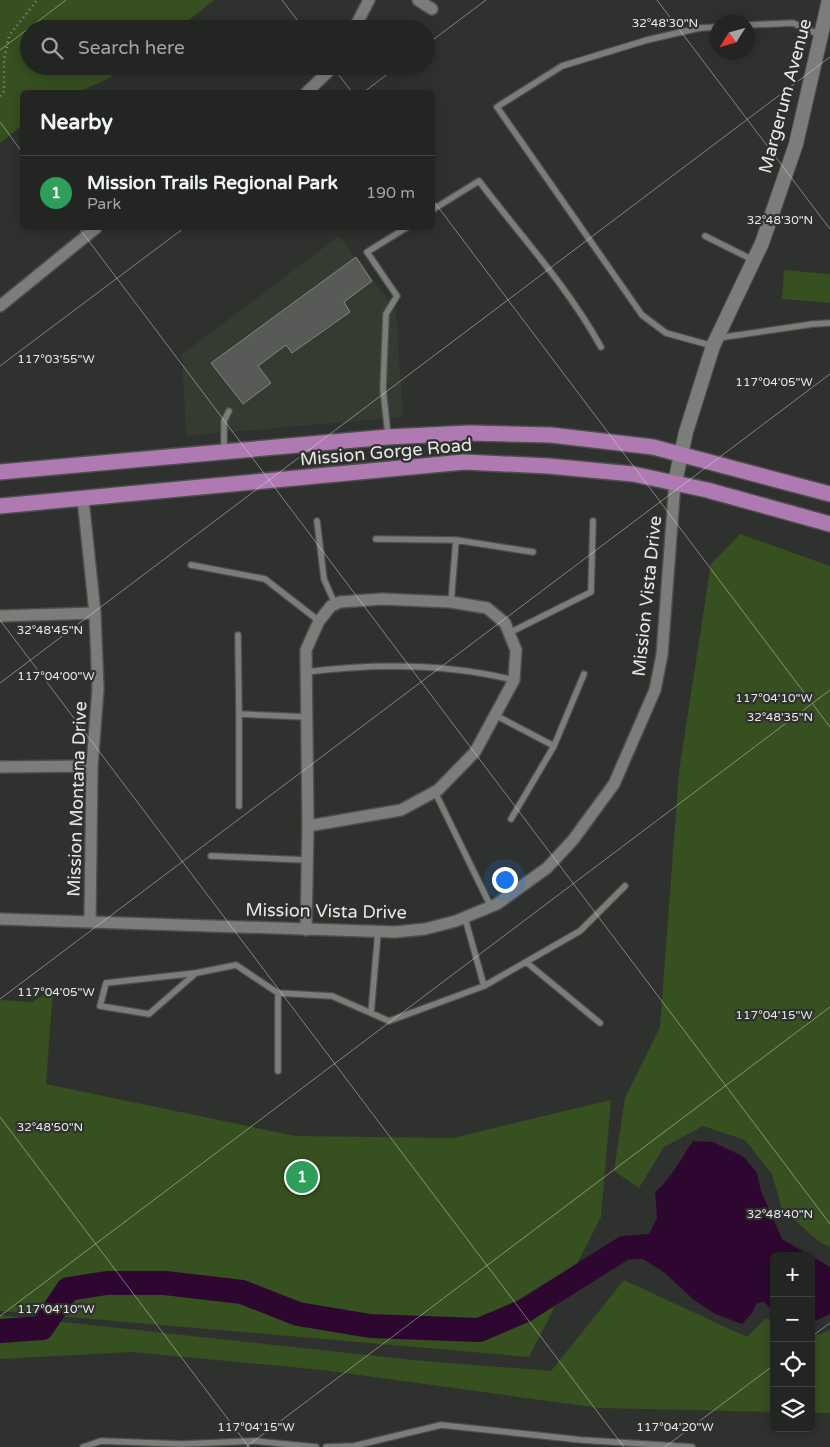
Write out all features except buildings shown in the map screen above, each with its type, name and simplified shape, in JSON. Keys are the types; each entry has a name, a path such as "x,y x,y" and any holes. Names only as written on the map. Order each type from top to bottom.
{"main road":[{"name":"Mission Gorge Road","path":"0,472 469,432 551,435 652,447 830,494"},
{"name":"Mission Gorge Road","path":"0,506 464,462 548,466 632,474 675,482 830,524"}],"street":[{"path":"359,20 369,0"},
{"path":"418,0 432,9"},
{"name":"Margerum Avenue","path":"675,482 681,454 714,342 762,243 796,144 826,36 829,0"},
{"path":"309,90 325,75"},
{"path":"0,306 94,230"},
{"name":"Mission Vista Drive","path":"0,919 378,932 425,929 464,918 491,907 547,868 574,840 614,784 642,722 655,690 662,655 675,482"},
{"name":"Mission Montana Drive","path":"83,499 95,613 98,688 92,766 90,921"},
{"path":"306,930 308,826 306,650 320,621 335,604 340,602 382,599 451,602 487,608 505,623 516,650 514,680 475,752 435,791 401,810 308,826"},
{"path":"0,616 95,613"},
{"path":"0,767 92,766"}],"lane":[{"path":"755,25 793,23 826,36"},
{"path":"710,27 699,28 646,40 562,66 497,107 642,315 666,333 714,342 830,324"},
{"path":"435,208 479,181 587,321 601,346"},
{"path":"388,438 383,389 386,314 397,296 367,252 403,230"},
{"path":"705,236 753,260"},
{"path":"224,452 224,421 229,411"},
{"path":"317,521 324,579 335,604"},
{"path":"509,633 591,592 593,521"},
{"path":"376,539 456,540 533,552"},
{"path":"451,602 456,540"},
{"path":"192,565 265,579 320,621"},
{"path":"238,635 239,806"},
{"path":"306,672 406,664 482,672 514,680"},
{"path":"511,819 554,746 584,674"},
{"path":"239,714 307,716"},
{"path":"495,715 554,746"},
{"path":"435,791 491,907"},
{"path":"211,856 307,860"},
{"path":"196,973 149,1014 100,1006 106,982 196,973 236,965 278,993 332,996 390,1021 484,986 580,931 624,886"},
{"path":"464,918 484,986"},
{"path":"370,1013 378,932"},
{"path":"526,962 600,1023"},
{"path":"278,993 278,1071"},
{"path":"326,1447 354,1446 441,1425 582,1440 692,1447"},
{"path":"83,1447 101,1441 182,1444 254,1441 316,1447"}],"path":[{"path":"21,20 37,0"},
{"path":"0,96 4,91 4,59 9,36 20,22"}],"shaded area":[{"path":"339,236 396,310 403,417 186,436 182,354"},
{"path":"693,1141 713,1142 744,1157 757,1173 761,1191 782,1239 804,1252 770,1252 770,1308 764,1302 757,1303 752,1313 742,1324 715,1314 694,1300 665,1273 643,1259 643,1246 657,1218 655,1192 671,1174"},
{"path":"815,1258 830,1267 830,1314 815,1321"}],"green space":[{"path":"0,0 214,0 189,20 20,20 20,75 113,75 83,90 20,90 20,127 0,143"},
{"path":"784,270 830,274 830,303 782,299"},
{"path":"740,534 830,566 830,1247 818,1241 782,1209 772,1174 745,1140 703,1126 664,1147 639,1188 614,1171 625,1098 660,1027 679,771 711,564"},
{"path":"53,989 46,1084 295,1136 452,1138 611,1100 601,1217 529,1357 0,1311 0,1000 32,1002"},
{"path":"624,1280 747,1337 766,1318 770,1320 770,1412 599,1408 323,1370 132,1352 0,1359 0,1315 413,1360 551,1371"},
{"path":"830,1330 830,1413 815,1413 815,1334"}],"waterway":[{"path":"0,1331 42,1328 68,1289 107,1283 165,1283 242,1292 298,1314 370,1326 479,1330 524,1311 624,1248 662,1245 674,1249"}],"place":[{"name":"Mission Trails Regional Park","path":"302,1177"}]}
